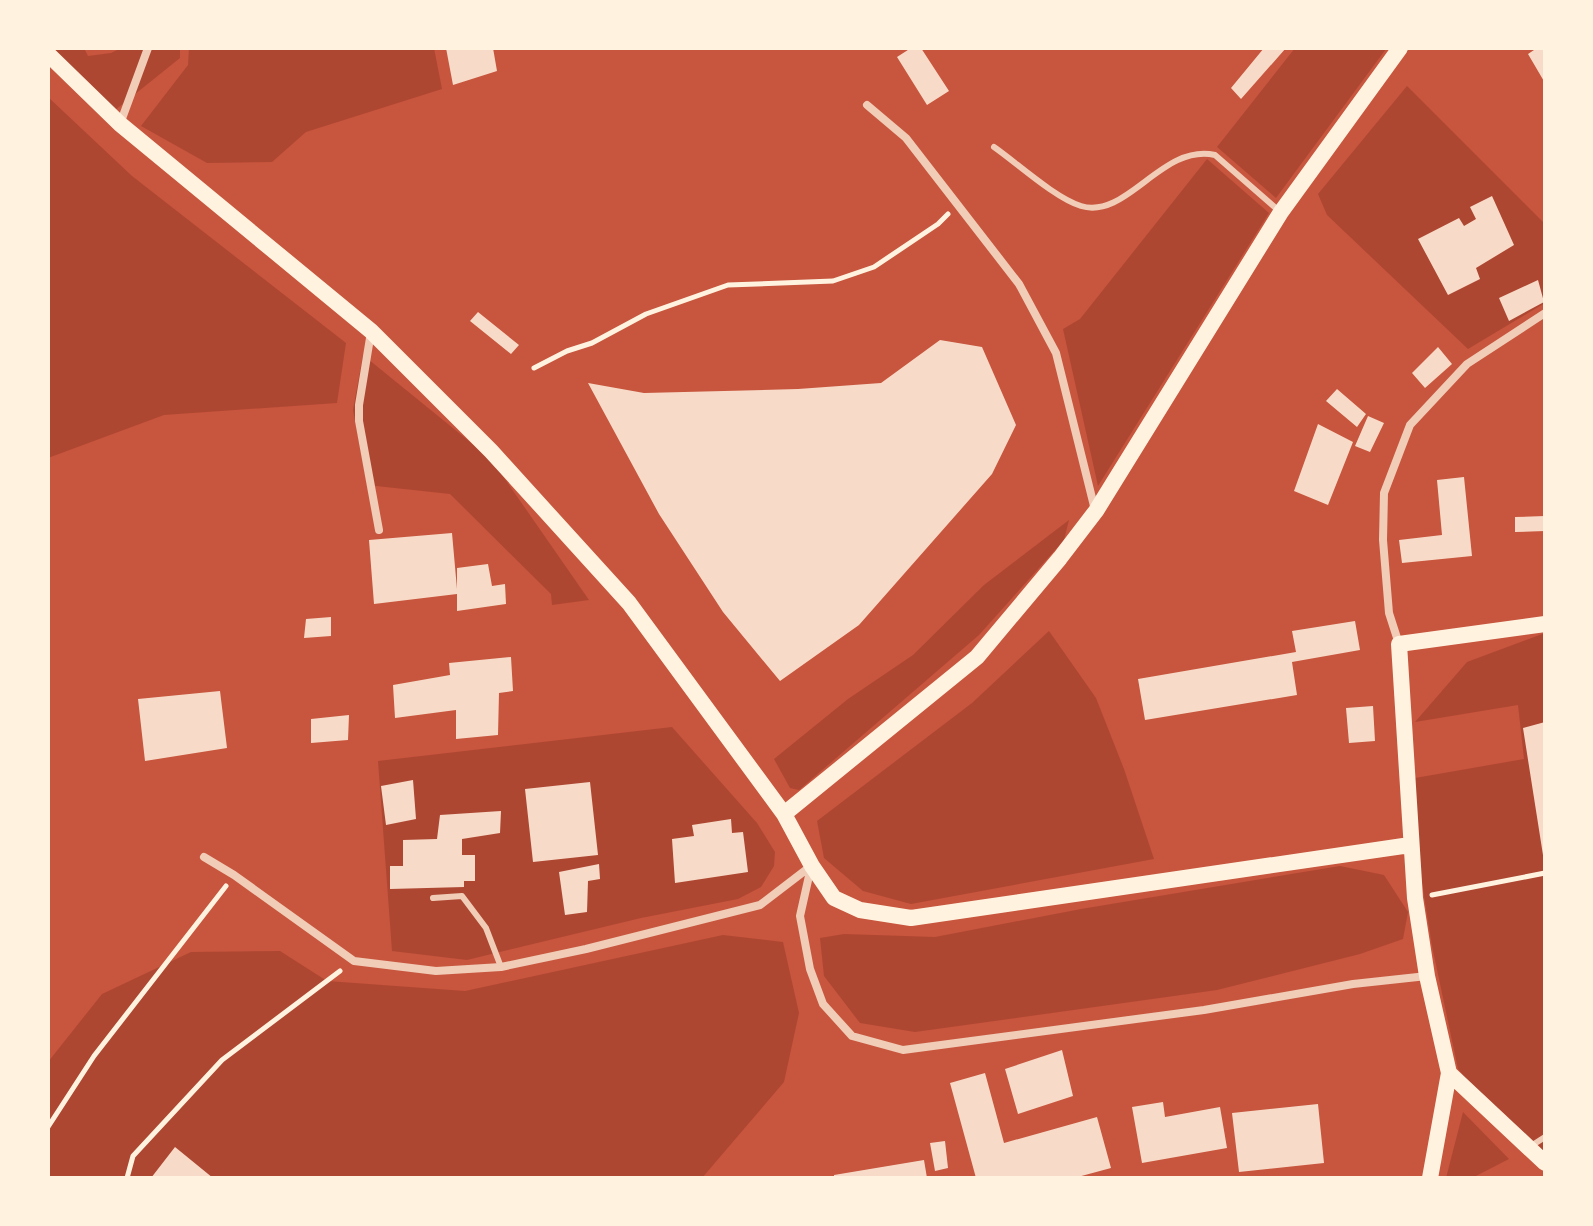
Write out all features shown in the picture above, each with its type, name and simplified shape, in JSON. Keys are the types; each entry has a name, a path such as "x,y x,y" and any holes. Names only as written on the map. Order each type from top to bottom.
{"main road":[{"path":"784,814 977,657 1060,558 1096,511 1281,212 1400,48"},
{"path":"48,54 120,124 371,331 491,451 629,603 784,814 812,866 834,898 860,910 911,918 1410,845"},
{"path":"1430,1178 1449,1073 1427,976 1415,898 1399,644 1545,624"},
{"path":"1449,1073 1545,1163"}],"street":[{"path":"120,124 148,48"},
{"path":"867,105 906,138 1019,284 1056,353 1096,511"},
{"path":"1399,644 1389,613 1383,540 1384,493 1410,425 1467,364 1545,313"},
{"path":"371,331 359,421 379,530"},
{"path":"204,857 354,961 436,971 501,967 760,905 812,866"},
{"path":"812,866 800,916 810,969 823,1004 852,1036 903,1050 1204,1010 1353,984 1427,976"}],"lane":[{"path":"994,147 1067,199 1084,207 1102,206 1120,198 1172,162 1203,153 1215,155 1281,212"},
{"path":"433,898 462,896 486,928 501,967"},
{"path":"1528,1148 1545,1137"}],"path":[{"path":"534,368 567,351 592,343 646,314 728,285 833,281 874,267 938,224 956,204"},
{"path":"1415,898 1545,873"},
{"path":"48,1127 94,1056 234,875"},
{"path":"127,1178 133,1156 222,1060 354,961"}],"shaded area":[{"path":"48,48 84,48 88,56 111,53 121,48 180,48 180,58 109,115"},
{"path":"189,48 434,48 442,89 306,132 272,162 207,163 141,126 188,65"},
{"path":"1295,48 1386,49 1276,198 1217,147"},
{"path":"1407,86 1545,224 1545,303 1468,349 1327,215 1318,194"},
{"path":"48,97 132,176 346,343 337,403 164,415 48,458"},
{"path":"1207,159 1269,213 1098,486 1063,329 1080,319"},
{"path":"363,355 491,459 589,600 552,605 551,594 450,494 367,485 353,410"},
{"path":"1069,520 1064,540 979,635 799,790 790,788 774,759 848,699 913,655 984,585"},
{"path":"1049,631 1096,698 1154,859 911,904 863,891 824,858 817,821 972,703"},
{"path":"1545,633 1545,1152 1522,1146 1458,1069 1432,946 1415,839 1415,778 1524,759 1518,705 1415,722 1467,662"},
{"path":"672,727 757,823 775,852 774,866 761,887 738,899 641,918 467,960 392,951 378,761"},
{"path":"1340,866 1384,875 1408,912 1403,939 1360,954 1217,990 915,1032 860,1023 824,976 820,938 844,934 935,937"},
{"path":"723,935 783,942 799,1013 784,1082 702,1178 48,1178 48,1062 102,994 191,952 280,951 327,981 465,991"},
{"path":"1463,1112 1509,1159 1472,1178 1446,1178"}],"building":[{"path":"446,48 493,48 497,71 453,85"},
{"path":"911,48 921,48 949,91 927,105 897,57"},
{"path":"1264,48 1286,48 1241,99 1231,88"},
{"path":"1537,48 1545,48 1545,83 1528,54"},
{"path":"1492,196 1514,245 1476,268 1480,279 1448,295 1418,239 1459,218 1464,226 1476,219 1470,207"},
{"path":"1538,280 1544,302 1509,321 1499,298"},
{"path":"478,312 519,345 511,354 470,321"},
{"path":"940,340 982,347 1016,425 992,474 859,625 780,681 723,612 659,514 588,383 644,393 798,389 881,383"},
{"path":"1438,347 1452,364 1425,388 1412,373"},
{"path":"1337,389 1366,414 1357,427 1326,401"},
{"path":"1368,416 1384,423 1370,452 1355,446"},
{"path":"1318,424 1353,442 1328,505 1294,491"},
{"path":"1464,477 1472,556 1402,563 1399,540 1442,535 1437,480"},
{"path":"1545,516 1545,531 1515,532 1515,517"},
{"path":"452,533 457,589 457,568 488,564 492,586 505,584 506,604 457,611 457,594 374,604 369,540"},
{"path":"331,617 331,636 304,638 306,619"},
{"path":"1355,621 1360,650 1292,662 1297,695 1145,720 1138,679 1296,652 1292,631"},
{"path":"511,657 513,691 499,693 498,735 456,739 456,710 395,718 393,685 450,675 449,663"},
{"path":"220,691 227,748 145,761 138,699"},
{"path":"1373,706 1375,741 1349,743 1346,708"},
{"path":"349,715 348,740 311,743 311,719"},
{"path":"1545,722 1545,855 1543,855 1523,728"},
{"path":"413,780 416,819 386,825 381,786"},
{"path":"590,782 598,855 533,862 525,789"},
{"path":"501,811 500,833 462,839 462,855 475,855 475,881 464,881 464,887 390,889 390,866 403,866 403,840 437,839 440,815"},
{"path":"731,819 732,833 743,832 748,872 675,883 672,839 694,836 692,825"},
{"path":"599,864 600,879 588,881 587,912 565,915 559,872"},
{"path":"1062,1050 1073,1096 1018,1114 1005,1069"},
{"path":"985,1073 1004,1143 1097,1117 1111,1168 1074,1178 976,1178 950,1083"},
{"path":"1163,1102 1165,1117 1220,1107 1227,1148 1142,1163 1132,1107"},
{"path":"1318,1104 1324,1163 1239,1172 1232,1113"},
{"path":"945,1141 948,1168 935,1171 930,1143"},
{"path":"175,1147 213,1178 151,1178"},
{"path":"924,1160 927,1178 834,1178 834,1175"}]}
